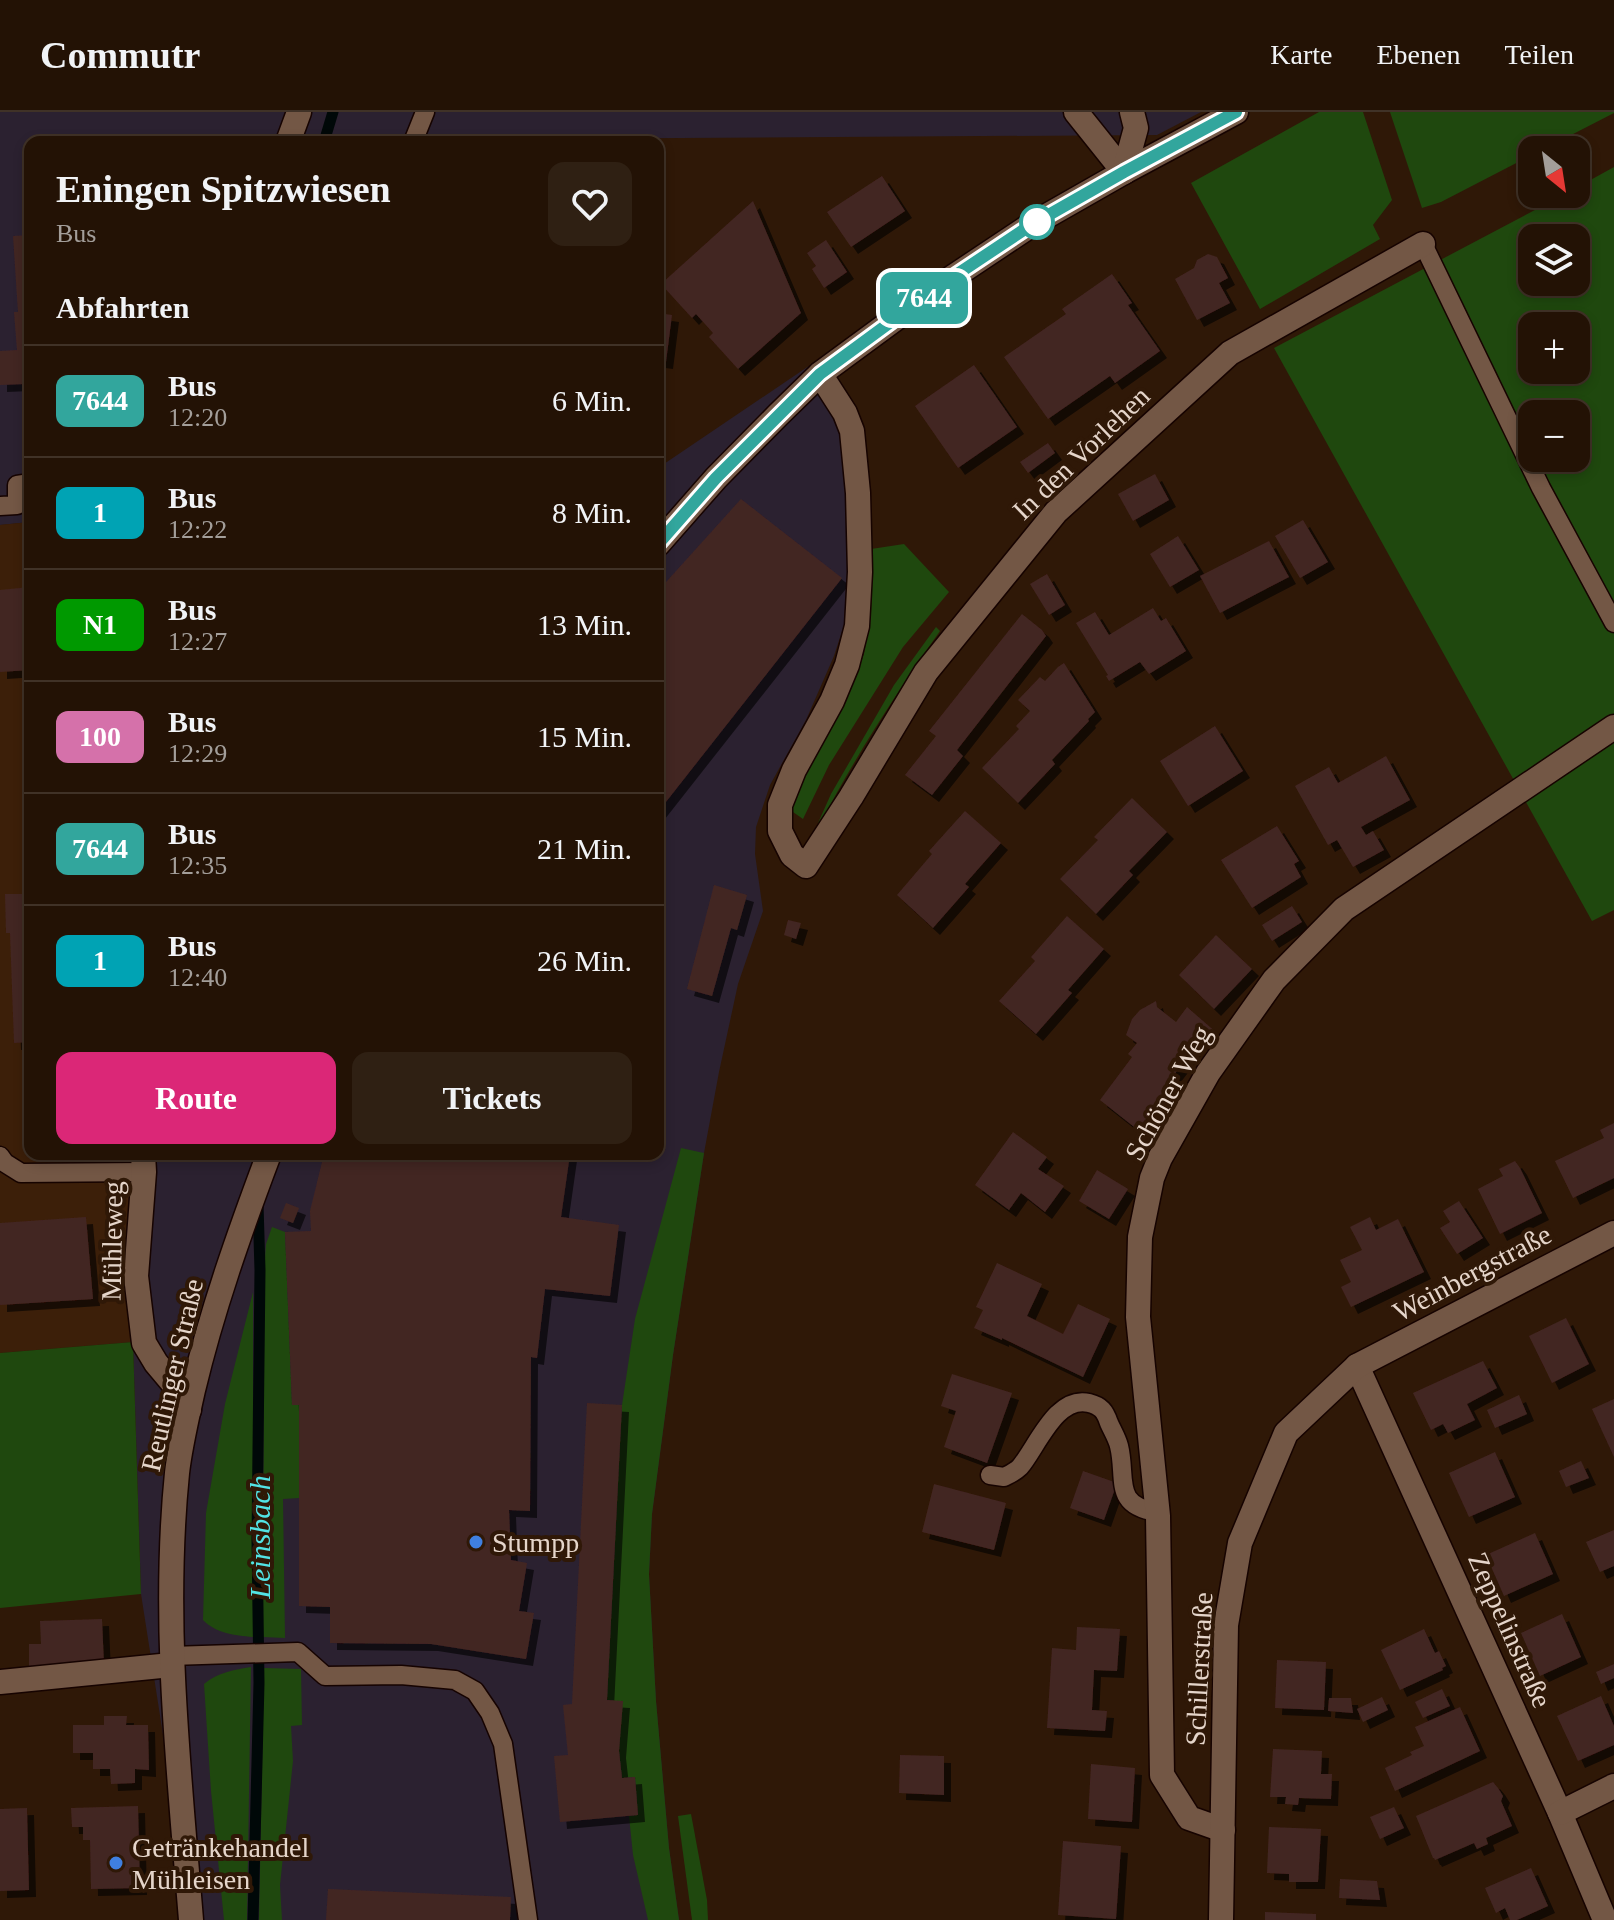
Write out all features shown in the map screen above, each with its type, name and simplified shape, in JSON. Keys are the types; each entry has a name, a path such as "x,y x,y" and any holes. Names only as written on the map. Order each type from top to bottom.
{"street":[{"path":"290,136 299,112"},
{"path":"1076,112 1124,172"},
{"path":"1124,172 1136,128 1132,112"},
{"path":"664,537 716,478 820,374 954,276 1031,225 1236,112"},
{"name":"In den Vorlehen","path":"820,374 845,413 852,431 858,493 860,572 857,626 847,665 832,701 794,770 780,805 780,831 792,855 806,866 926,672 1056,512 1230,353 1423,244"},
{"name":"Schöner Weg","path":"1223,1830 1189,1818 1162,1775 1157,1512 1138,1317 1140,1237 1152,1178 1208,1073 1274,980 1344,909 1614,727"},
{"name":"Reutlinger Straße","path":"191,1920 171,1660 177,1471 204,1344 244,1219 267,1160"},
{"name":"Mühleweg","path":"143,1163 136,1276 144,1343 182,1394 189,1410"},
{"name":"Weinbergstraße","path":"1357,1366 1613,1236"},
{"name":"Zeppelinstraße","path":"1357,1366 1560,1813 1605,1920"},
{"name":"Schillerstraße","path":"1221,1920 1226,1625 1240,1543 1286,1433 1357,1366"},
{"path":"0,1682 171,1660"},
{"path":"1560,1813 1614,1786"}],"lane":[{"path":"415,136 425,112"},
{"path":"1423,244 1541,488 1614,623"},
{"path":"0,506 17,505 17,485 24,484"},
{"path":"2,1163 21,1173 88,1174 143,1163"},
{"path":"990,1475 1004,1477 1014,1472 1067,1405 1084,1401 1105,1411 1119,1445 1124,1493 1141,1510 1157,1512"},
{"path":"171,1660 232,1653 298,1652 325,1676 401,1675 455,1680 475,1691 490,1713 503,1744 528,1920"}],"shaded area":[{"path":"0,112 1201,112 1157,135 664,138 24,136 24,523 0,525"},
{"path":"828,353 847,505 844,625 806,720 770,785 756,827 755,854 763,911 738,984 704,1153 652,1514 649,1575 656,1701 669,1848 679,1920 192,1920 141,1594 133,1342 145,1160 664,1160 664,464"},
{"path":"24,523 24,1160 145,1160 133,1342 0,1353 0,525"}],"green space":[{"path":"1319,112 1363,112 1392,200 1373,225 1380,239 1260,309 1191,183"},
{"path":"1390,112 1614,112 1569,136 1518,136 1518,162 1441,202 1422,208"},
{"path":"1614,167 1614,910 1592,921 1274,348 1539,208 1590,208 1590,180"},
{"path":"904,544 949,592 903,647 829,765 803,819 793,812 790,801 855,678 864,654 871,613 871,549"},
{"path":"936,627 940,631 877,725 818,823 831,794 894,685"},
{"path":"681,1148 704,1153 652,1514 649,1574 656,1701 669,1848 679,1920 648,1920 633,1855 629,1816 638,1815 635,1777 622,1778 619,1751 622,1702 607,1700 622,1405 635,1319"},
{"path":"272,1227 285,1232 292,1404 299,1405 299,1498 283,1499 285,1638 263,1637 264,1272 266,1244"},
{"path":"253,1292 253,1637 220,1631 203,1620 206,1513 225,1404"},
{"path":"133,1342 141,1594 0,1608 0,1353"},
{"path":"251,1667 247,1920 224,1920 204,1684 221,1674"},
{"path":"264,1668 301,1669 302,1725 291,1726 293,1761 280,1885 282,1920 259,1920"},
{"path":"691,1814 708,1920 692,1920 678,1816"}],"building":[{"path":"882,176 905,211 851,247 827,212"},
{"path":"753,201 801,313 738,369 709,337 713,333 696,314 692,318 664,287 664,281"},
{"path":"24,235 24,384 0,385 0,351 17,350 13,236"},
{"path":"826,240 847,272 824,288 812,269 816,266 807,253"},
{"path":"1208,254 1217,257 1228,278 1219,283 1230,303 1197,320 1175,279 1194,268 1197,260"},
{"path":"1112,274 1132,303 1128,305 1160,351 1115,383 1110,376 1048,419 1004,357 1066,314 1062,309"},
{"path":"664,314 672,315 664,362"},
{"path":"974,365 1017,427 958,468 915,406"},
{"path":"1048,443 1055,453 1028,473 1020,462"},
{"path":"1155,474 1169,500 1133,521 1118,494"},
{"path":"741,499 842,578 664,804 664,584"},
{"path":"1303,520 1328,562 1300,578 1275,536"},
{"path":"1178,536 1199,570 1170,587 1150,554"},
{"path":"1269,541 1289,577 1220,613 1200,576"},
{"path":"1047,574 1065,605 1049,615 1030,584"},
{"path":"24,588 24,670 0,672 0,590"},
{"path":"1153,608 1161,621 1166,618 1186,651 1149,674 1140,662 1109,681 1076,623 1095,612 1109,635"},
{"path":"1022,614 1046,636 957,750 963,756 932,795 905,775 936,736 929,731"},
{"path":"1064,663 1095,712 1052,760 1055,764 1018,803 982,768 1019,729 1016,726 1030,711 1018,700 1040,677 1045,681"},
{"path":"1215,726 1243,771 1188,806 1160,761"},
{"path":"1386,756 1410,800 1361,827 1366,835 1373,831 1384,850 1353,867 1337,840 1328,845 1295,786 1329,767 1338,783"},
{"path":"1132,798 1167,832 1129,871 1133,875 1096,914 1060,879 1098,840 1094,837"},
{"path":"965,811 1001,843 965,884 969,887 933,928 897,895 932,854 929,851"},
{"path":"1277,826 1299,861 1294,864 1301,877 1252,908 1221,860"},
{"path":"714,885 747,895 737,930 731,928 712,996 687,989"},
{"path":"5,894 24,894 24,1042 14,1043 10,933 6,933"},
{"path":"1292,906 1302,922 1272,941 1262,925"},
{"path":"1067,916 1104,949 1068,990 1072,993 1036,1034 999,1001 1035,961 1031,957"},
{"path":"788,920 801,923 796,939 784,935"},
{"path":"1216,935 1252,969 1214,1009 1179,975"},
{"path":"1156,1001 1157,1007 1176,1022 1187,1007 1218,1034 1208,1047 1200,1041 1167,1084 1171,1087 1138,1130 1100,1100 1132,1057 1128,1054 1137,1043 1126,1035 1132,1019"},
{"path":"1614,1123 1614,1178 1573,1198 1555,1161 1604,1138 1600,1130"},
{"path":"1013,1132 1047,1157 1038,1169 1064,1186 1045,1212 1021,1193 1009,1210 975,1185"},
{"path":"323,1160 569,1160 561,1217 619,1225 610,1296 545,1289 537,1358 531,1357 530,1511 509,1510 511,1560 527,1563 519,1611 534,1613 526,1659 431,1644 330,1643 330,1607 299,1606 299,1405 292,1405 285,1232 311,1231 310,1211"},
{"path":"1515,1161 1542,1213 1500,1234 1478,1189 1503,1176 1499,1169"},
{"path":"1097,1170 1128,1189 1109,1219 1079,1201"},
{"path":"1459,1201 1483,1238 1457,1254 1440,1228 1450,1222 1443,1211"},
{"path":"286,1203 299,1208 293,1223 280,1218"},
{"path":"86,1217 93,1299 0,1305 0,1223"},
{"path":"1370,1217 1376,1230 1398,1219 1424,1272 1351,1307 1341,1287 1351,1282 1340,1260 1362,1250 1350,1227"},
{"path":"997,1263 1042,1284 1027,1316 1063,1334 1078,1304 1110,1319 1083,1377 974,1328 983,1310 976,1307"},
{"path":"1566,1318 1589,1364 1552,1383 1529,1336"},
{"path":"1483,1361 1497,1388 1467,1404 1475,1420 1448,1433 1443,1424 1431,1430 1413,1393"},
{"path":"952,1374 1012,1393 987,1463 944,1447 956,1411 941,1406"},
{"path":"1519,1395 1527,1414 1495,1428 1487,1410"},
{"path":"1614,1399 1614,1457 1592,1409"},
{"path":"587,1403 622,1405 607,1700 623,1701 619,1751 622,1778 635,1777 638,1815 560,1822 554,1756 568,1755 563,1705 572,1704"},
{"path":"1495,1452 1515,1497 1469,1517 1449,1473"},
{"path":"1581,1461 1589,1478 1566,1487 1559,1471"},
{"path":"1083,1471 1117,1483 1104,1520 1070,1508"},
{"path":"934,1484 1006,1503 994,1550 922,1532"},
{"path":"1614,1530 1614,1566 1600,1572 1586,1542"},
{"path":"1535,1533 1553,1574 1504,1596 1486,1555"},
{"path":"1562,1614 1581,1657 1540,1676 1521,1633"},
{"path":"102,1619 104,1665 29,1666 29,1644 41,1644 40,1621"},
{"path":"1077,1627 1120,1629 1117,1671 1094,1670 1092,1710 1107,1711 1105,1731 1047,1728 1052,1648 1076,1650"},
{"path":"1424,1629 1435,1653 1439,1651 1446,1666 1400,1690 1381,1650"},
{"path":"1277,1660 1326,1662 1324,1710 1275,1708"},
{"path":"1614,1664 1614,1678 1601,1684 1596,1672"},
{"path":"1442,1689 1450,1706 1423,1718 1415,1702"},
{"path":"1601,1696 1614,1726 1614,1745 1578,1761 1557,1716"},
{"path":"1382,1697 1388,1710 1363,1722 1357,1709"},
{"path":"1329,1698 1351,1698 1353,1713 1328,1711"},
{"path":"1460,1707 1480,1751 1395,1791 1385,1768 1424,1746 1415,1727"},
{"path":"104,1716 127,1716 126,1725 148,1725 149,1770 135,1769 135,1783 111,1784 110,1769 93,1769 93,1753 73,1753 73,1725 104,1725"},
{"path":"1273,1749 1322,1751 1321,1774 1332,1774 1331,1799 1299,1798 1298,1805 1285,1804 1286,1797 1270,1797"},
{"path":"900,1755 944,1756 944,1795 899,1793"},
{"path":"1091,1764 1135,1768 1132,1822 1088,1819"},
{"path":"1493,1782 1503,1796 1501,1801 1512,1826 1486,1838 1488,1844 1477,1849 1474,1843 1435,1860 1416,1816"},
{"path":"138,1806 140,1888 91,1889 90,1840 83,1840 83,1827 72,1827 71,1808"},
{"path":"1394,1807 1404,1828 1380,1839 1370,1817"},
{"path":"27,1808 29,1890 0,1891 0,1809"},
{"path":"1269,1827 1321,1829 1318,1882 1289,1882 1289,1874 1267,1873"},
{"path":"1063,1841 1121,1846 1116,1919 1058,1915"},
{"path":"1531,1868 1548,1906 1517,1920 1510,1920 1505,1908 1496,1913 1485,1888"},
{"path":"1340,1879 1377,1881 1380,1900 1339,1898"},
{"path":"328,1889 511,1897 510,1920 326,1920"},
{"path":"1265,1912 1316,1914 1316,1920 1265,1920"}],"waterway":[{"name":"Leinsbach","path":"326,136 333,112"},
{"name":"Leinsbach","path":"253,1920 259,1683 258,1205"}],"bus line":[{"name":"7644","path":"664,537 716,478 820,374 941,285 1031,225 1236,112"}],"place":[{"name":"Stumpp","path":"476,1542"},
{"name":"Getränkehandel Mühleisen","path":"116,1863"}]}
